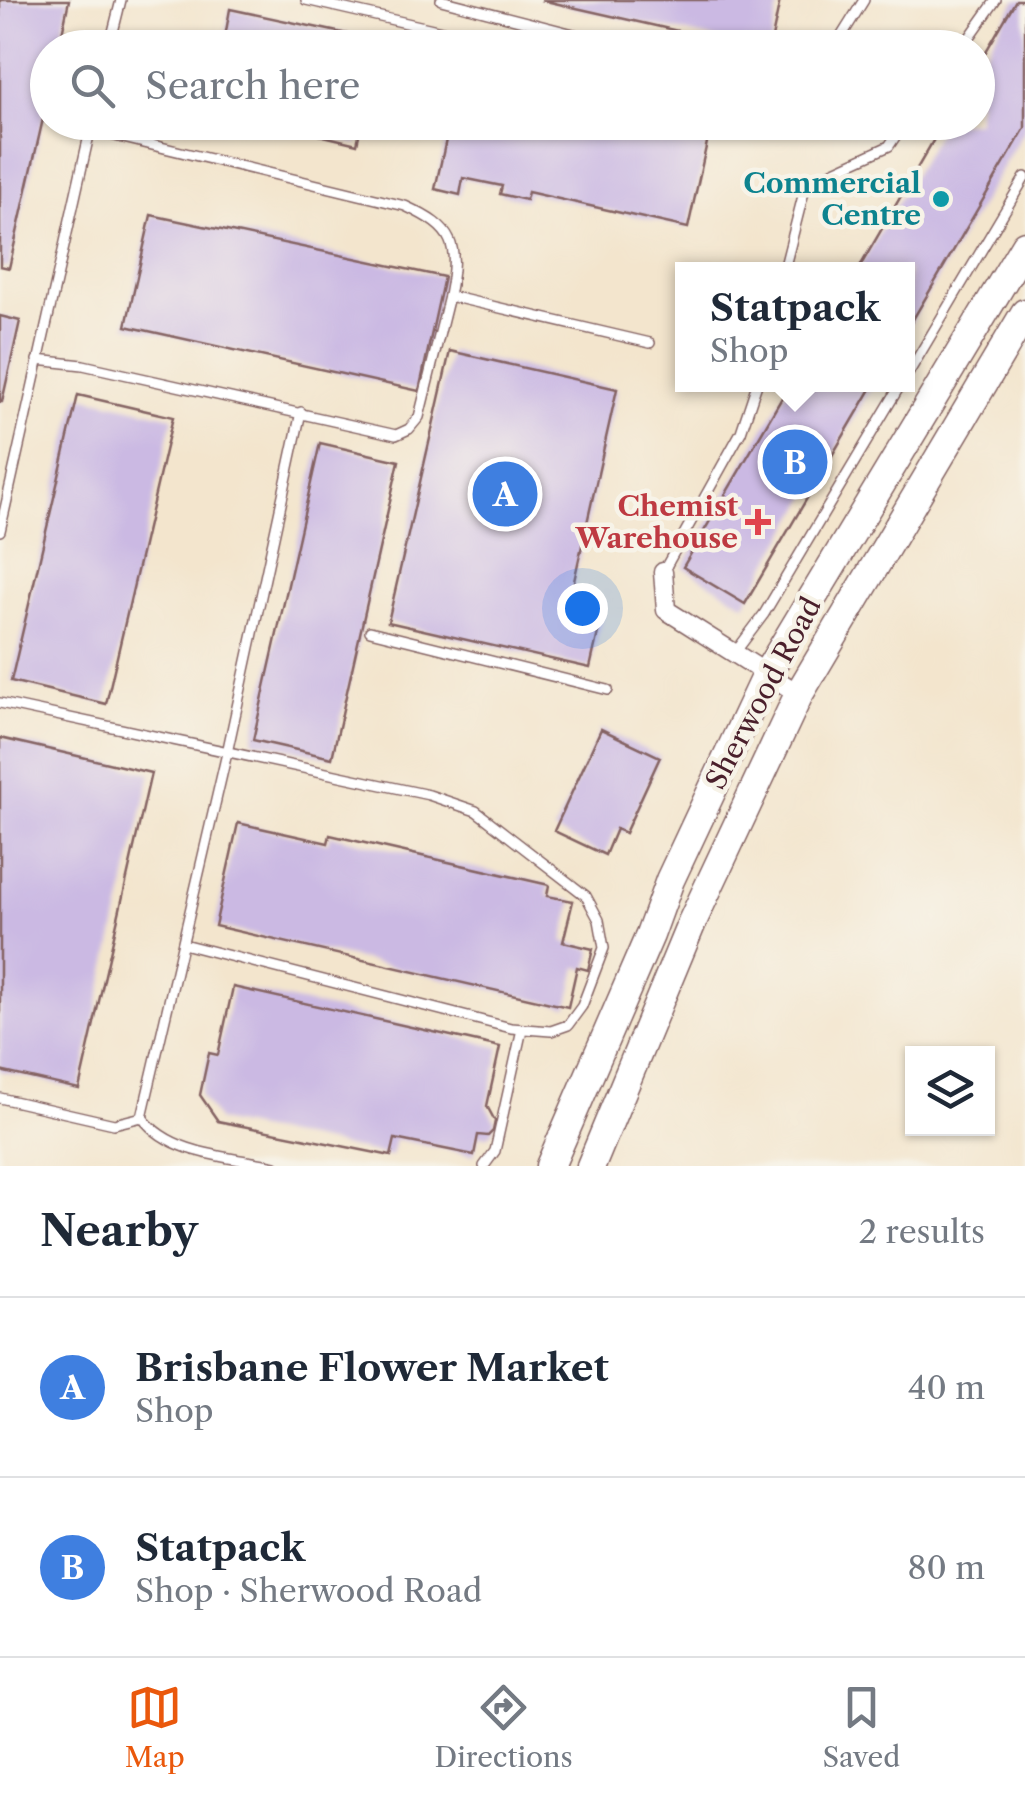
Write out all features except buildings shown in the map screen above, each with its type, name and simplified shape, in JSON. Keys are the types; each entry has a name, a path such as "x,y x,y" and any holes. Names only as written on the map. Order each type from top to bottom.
{"main road":[{"name":"Sherwood Road","path":"550,1166 670,880 766,676 1025,245"},
{"name":"Sherwood Road","path":"591,1166 692,922 799,694 1025,313"}],"street":[{"path":"663,572 666,610 799,694"}],"lane":[{"path":"114,30 121,0"},
{"path":"306,0 437,30"},
{"path":"441,0 558,30"},
{"path":"845,30 864,0"},
{"path":"975,30 996,0"},
{"path":"0,531 88,140"},
{"path":"37,360 83,365 396,435 420,418 457,258 447,232 433,219 405,206 146,140"},
{"path":"786,262 806,184 889,146 893,140"},
{"path":"915,362 1025,177"},
{"path":"449,296 650,343"},
{"path":"663,572 741,432 754,392"},
{"path":"734,654 764,614 896,392"},
{"path":"275,1166 186,1147 154,1134 142,1117 301,412"},
{"path":"370,632 608,690"},
{"path":"0,703 429,795 476,811 586,896 599,920 604,948 582,1006 568,1025 550,1032 522,1029 183,944"},
{"path":"484,1166 495,1152 522,1029"},
{"path":"0,1098 114,1124 142,1117"}],"place":[{"name":"Commercial Centre","path":"941,199"},
{"name":"Statpack","path":"795,462"},
{"name":"Brisbane Flower Market","path":"505,494"},
{"name":"Chemist Warehouse","path":"758,522"}]}
